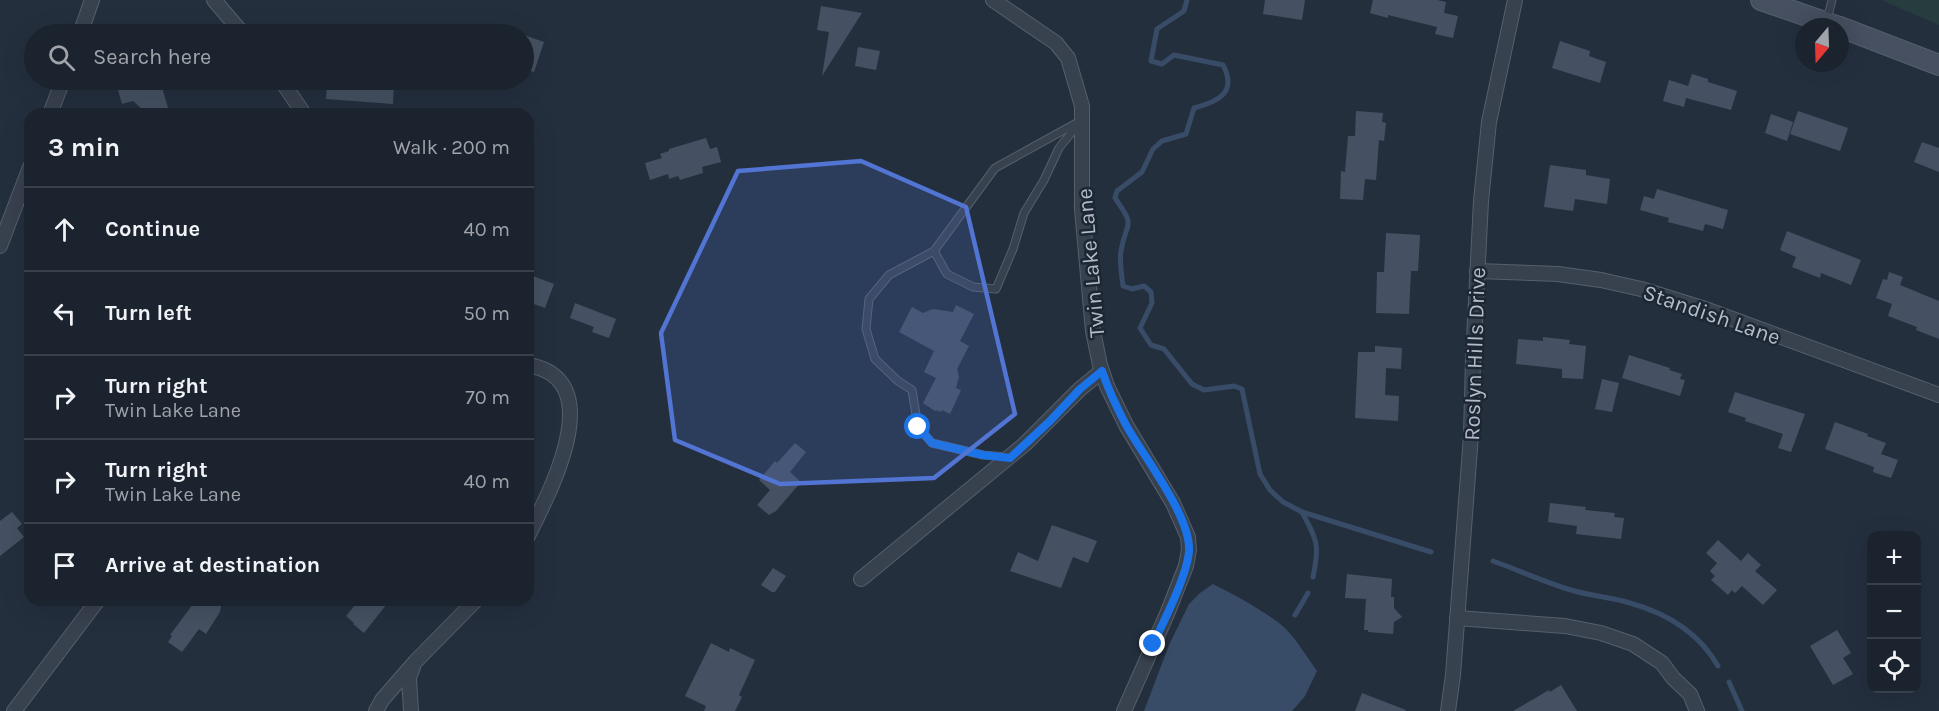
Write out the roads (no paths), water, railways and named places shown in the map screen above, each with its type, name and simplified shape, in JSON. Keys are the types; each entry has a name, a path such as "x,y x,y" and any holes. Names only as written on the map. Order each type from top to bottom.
{"main road":[{"path":"1761,0 1812,18"},
{"path":"1849,31 1939,65"}],"street":[{"path":"84,24 92,0"},
{"path":"214,0 234,24"},
{"name":"Twin Lake Lane","path":"993,0 1048,37 1068,58 1079,92 1082,120 1082,209 1088,285 1093,331 1102,371 1126,425 1173,503 1188,537 1189,550 1186,566 1124,711"},
{"name":"Roslyn Hills Drive","path":"1448,711 1453,675 1471,435 1481,201 1489,122 1515,0"},
{"path":"52,108 59,90"},
{"path":"288,90 300,108"},
{"path":"0,246 24,183"},
{"name":"Standish Lane","path":"1477,272 1558,274 1641,289 1708,310 1939,395"},
{"path":"534,367 544,370 559,381 567,393 571,410 570,427 563,454 534,524"},
{"path":"861,579 1010,458 1080,389 1102,371"},
{"path":"14,711 93,606"},
{"path":"376,711 382,700 415,662 470,606"},
{"path":"1457,618 1565,626 1601,633 1633,644 1662,663 1673,678 1690,694 1697,711"},
{"path":"411,711 409,678 415,662"}],"lane":[{"path":"1832,0 1834,18"},
{"path":"1010,458 983,455 932,443 918,427 912,390 898,381 875,359 866,328 870,299 889,275 934,251 995,168 1082,120"},
{"path":"934,251 947,274 973,287 996,289 1013,249 1024,213 1044,180 1059,148 1082,120"}],"water":[{"path":"1213,584 1279,623 1294,639 1317,671 1305,696 1292,711 1144,711 1169,645 1189,604"}],"waterway":[{"path":"1187,0 1184,11 1157,29 1151,61 1162,64 1174,55 1223,65 1228,83 1223,95 1210,103 1194,108 1186,134 1162,141 1153,149 1142,172 1117,191 1115,198 1128,220 1120,255 1123,286 1132,289 1144,286 1151,292 1152,303 1140,328 1151,345 1164,349 1192,384 1204,390 1234,386 1242,389 1260,474 1270,490 1283,502 1302,512 1431,552"},
{"path":"1302,512 1316,543 1313,577"},
{"path":"1493,561 1561,587 1623,601 1656,612 1691,634 1718,666"},
{"path":"1295,615 1308,593"},
{"path":"1729,682 1742,711"}]}
